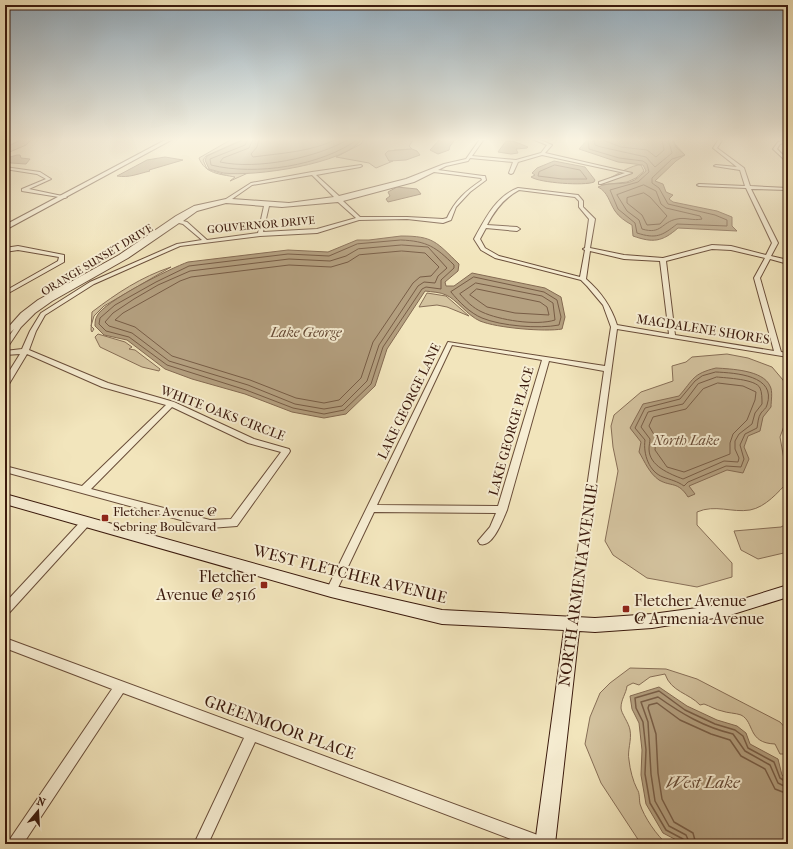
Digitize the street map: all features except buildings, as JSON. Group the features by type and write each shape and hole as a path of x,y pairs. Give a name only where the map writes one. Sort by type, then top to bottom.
{"main road":[{"name":"WEST FLETCHER AVENUE","path":"5,499 331,591 442,617 595,625 652,621 727,610 788,591"},
{"name":"NORTH ARMENIA AVENUE","path":"544,844 572,624"}],"street":[{"path":"48,179 24,190 65,196"},
{"path":"5,228 97,179"},
{"path":"226,201 251,184 281,179"},
{"path":"318,179 359,219"},
{"name":"ORANGE SUNSET DRIVE","path":"5,335 23,314 34,306 80,279 126,256 176,220 200,208 226,201 289,204 339,199 411,179"},
{"name":"GOUVERNOR DRIVE","path":"5,384 26,351 33,331 43,314 92,283 179,245 205,240 260,234 317,232 359,219 406,218 443,221 449,219 454,207 468,191 484,180 484,179"},
{"path":"601,183 610,179"},
{"path":"745,179 748,188 775,243 756,278 778,353"},
{"path":"699,185 748,188 788,188"},
{"path":"583,279 586,250 592,219 581,207 581,201 576,196 518,189 511,192 493,210 477,239 483,249 497,257 583,279 603,297 611,313 614,327"},
{"path":"233,196 280,201 333,193"},
{"path":"260,234 267,204"},
{"path":"176,220 185,223 205,240"},
{"path":"484,226 517,229"},
{"path":"586,250 624,257 663,260 712,247 731,248 769,256 788,262"},
{"path":"5,250 18,248 62,256 61,262 5,293"},
{"path":"663,260 672,335"},
{"path":"80,279 92,283"},
{"name":"ORANGE SUNSET DRIVE","path":"5,347 19,326 33,312 80,279"},
{"name":"MAGDALENE SHORES","path":"614,327 788,354"},
{"name":"NORTH ARMENIA AVENUE","path":"572,624 614,327"},
{"name":"LAKE GEORGE LANE","path":"331,591 450,343 608,369"},
{"path":"5,353 26,351"},
{"name":"WHITE OAKS CIRCLE","path":"5,469 210,524 234,523 286,451 251,440 171,404 105,385 26,351"},
{"name":"LAKE GEORGE PLACE","path":"482,541 494,529 502,510 546,359"},
{"path":"84,490 171,404"},
{"name":"LAKE GEORGE PLACE","path":"370,508 502,510"},
{"path":"5,610 86,522"},
{"name":"GREENMOOR PLACE","path":"5,643 544,844"},
{"path":"15,844 121,686"},
{"path":"201,844 252,734"}],"shaded area":[{"path":"609,179 635,179 627,182 601,185 601,182"},
{"path":"171,267 104,306 94,316 91,325 92,312 101,305 139,281"},
{"path":"427,293 446,296 469,316 447,307 437,305 419,307"},
{"path":"98,334 125,342 132,347 129,349 135,350 160,369 159,371 142,367 100,347 95,337"},
{"path":"727,354 748,358 772,367 783,380 788,389 788,415 780,437 788,482 771,499 761,506 750,510 710,509 697,512 697,525 732,563 732,577 697,587 647,578 613,555 605,541 618,471 613,447 611,426 614,415 641,392 673,381 672,366 686,362 692,357"},
{"path":"788,523 788,552 758,559 741,550 734,531 781,527"},
{"path":"630,668 666,669 697,679 780,722 788,731 788,757 786,754 780,754 775,744 766,743 760,740 753,732 745,718 741,715 704,704 700,705 671,685 665,674 650,677 639,685 633,683 627,686 621,708 630,730 630,768 639,792 640,804 644,815 655,831 667,844 641,844 601,783 585,744 590,717 600,693 610,683"}],"water":[{"path":"536,179 594,179 595,180 594,182 589,183 572,184"},
{"path":"637,179 657,179 655,181 663,184 666,192 673,195 669,199 673,202 717,211 732,217 732,226 737,231 678,228 662,239 657,240 646,240 633,236 632,225 618,215 606,194 598,187 602,185 630,182"},
{"path":"397,187 417,189 421,194 388,202 386,199 390,196 388,192"},
{"name":"Lake George","path":"401,236 421,237 428,239 439,245 459,264 458,271 445,282 446,286 454,286 472,273 545,288 561,297 565,317 562,329 521,329 498,326 476,319 446,295 425,291 387,349 375,386 346,414 324,418 292,412 245,394 192,379 165,369 127,340 104,335 95,326 97,316 111,302 153,278 188,262 288,250 328,252 357,240"},
{"name":"North Lake","path":"716,368 746,371 761,377 771,388 771,407 763,417 760,431 748,436 744,447 749,459 743,473 727,470 689,486 695,494 688,497 678,486 663,482 652,474 639,452 641,442 630,428 643,404 679,396 694,378 708,370"},
{"name":"West Lake","path":"659,687 687,706 717,720 737,726 746,733 750,744 778,759 782,775 788,780 788,844 684,844 663,833 646,804 641,775 642,750 639,723 632,709 630,696"}],"place":[{"name":"Fletcher Avenue @ Sebring Boulevard","path":"105,518"},
{"name":"Fletcher Avenue @ 2516","path":"264,585"},
{"name":"Fletcher Avenue @ Armenia Avenue","path":"626,609"}]}
